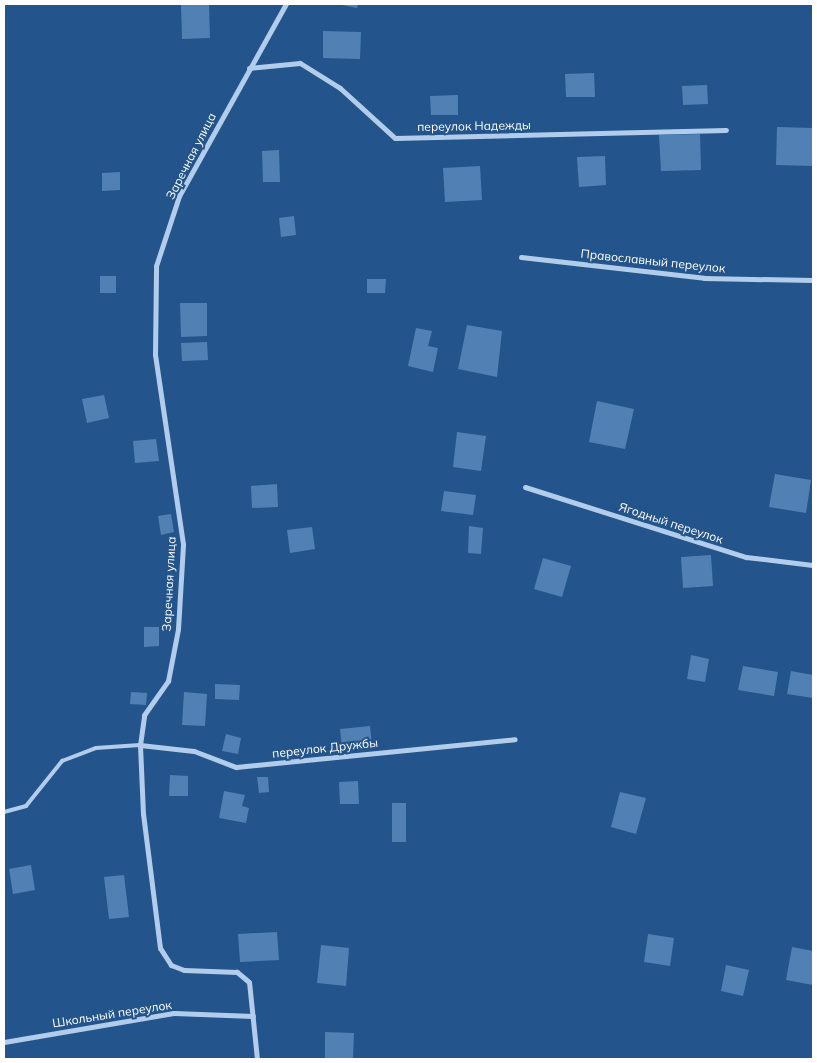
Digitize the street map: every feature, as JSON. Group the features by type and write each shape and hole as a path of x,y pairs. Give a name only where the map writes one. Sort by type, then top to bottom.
{"street":[{"name":"Заречная улица","path":"257,1059 248,982 237,972 184,970 171,965 160,948 142,814 140,745 144,715 168,681 178,628 183,544 154,354 156,266 179,196 286,4"},
{"name":"переулок Надежды","path":"249,68 300,63 340,88 394,138 726,130"},
{"name":"Православный переулок","path":"521,257 704,278 813,280"},
{"name":"Ягодный переулок","path":"525,487 746,557 813,565"},
{"name":"переулок Дружбы","path":"140,745 194,751 236,767 515,739"},
{"name":"Школьный переулок","path":"4,1042 174,1013 253,1016"}],"lane":[{"path":"4,812 26,806 62,761 96,748 140,745"}],"building":[{"path":"181,4 209,4 210,38 182,39"},
{"path":"337,4 358,4 357,8"},
{"path":"323,31 361,32 360,59 323,58"},
{"path":"594,73 595,97 566,97 565,74"},
{"path":"707,85 708,104 683,105 682,86"},
{"path":"458,95 458,115 431,115 430,96"},
{"path":"777,127 813,128 813,166 776,165"},
{"path":"700,134 701,170 661,171 659,135"},
{"path":"279,150 280,182 263,182 262,151"},
{"path":"605,156 606,185 579,187 577,157"},
{"path":"480,166 482,200 445,202 443,168"},
{"path":"120,172 120,190 102,191 102,173"},
{"path":"294,216 296,235 281,237 279,218"},
{"path":"100,276 116,276 116,293 100,293"},
{"path":"367,279 386,279 385,293 367,293"},
{"path":"180,303 207,303 207,336 181,337"},
{"path":"467,325 502,331 497,377 458,369"},
{"path":"416,328 432,331 428,346 438,348 433,372 408,366"},
{"path":"207,342 208,360 182,361 181,343"},
{"path":"104,395 109,418 87,423 82,399"},
{"path":"597,401 634,409 625,449 589,442"},
{"path":"457,432 486,436 481,471 453,467"},
{"path":"156,439 159,461 135,463 133,441"},
{"path":"775,474 811,480 806,513 769,507"},
{"path":"277,484 278,507 252,508 251,486"},
{"path":"444,491 476,495 473,515 441,511"},
{"path":"171,514 174,532 161,535 158,516"},
{"path":"469,526 483,528 481,554 468,553"},
{"path":"312,527 315,549 290,553 287,530"},
{"path":"711,555 713,586 683,588 681,557"},
{"path":"543,558 571,566 562,597 534,589"},
{"path":"144,627 159,627 159,646 144,647"},
{"path":"691,655 709,659 705,682 687,679"},
{"path":"743,666 778,672 774,696 738,690"},
{"path":"791,671 813,675 813,698 787,694"},
{"path":"215,684 240,685 239,700 215,699"},
{"path":"131,692 147,693 146,705 130,704"},
{"path":"184,692 207,694 205,726 182,725"},
{"path":"370,726 372,745 342,748 340,729"},
{"path":"226,734 241,738 238,754 222,751"},
{"path":"170,775 188,776 188,796 169,796"},
{"path":"257,777 268,777 269,792 259,793"},
{"path":"358,781 359,804 340,804 339,782"},
{"path":"224,791 245,795 242,806 249,808 246,823 219,818"},
{"path":"620,792 646,798 636,834 611,827"},
{"path":"392,803 406,803 406,842 392,842"},
{"path":"31,865 35,890 13,894 9,869"},
{"path":"124,875 129,917 109,919 104,877"},
{"path":"277,932 279,960 240,962 238,934"},
{"path":"648,934 674,938 670,966 644,962"},
{"path":"321,945 349,948 346,986 317,983"},
{"path":"792,947 813,951 813,985 786,980"},
{"path":"726,965 749,970 743,996 721,991"},
{"path":"325,1032 354,1033 353,1059 325,1059"}]}
